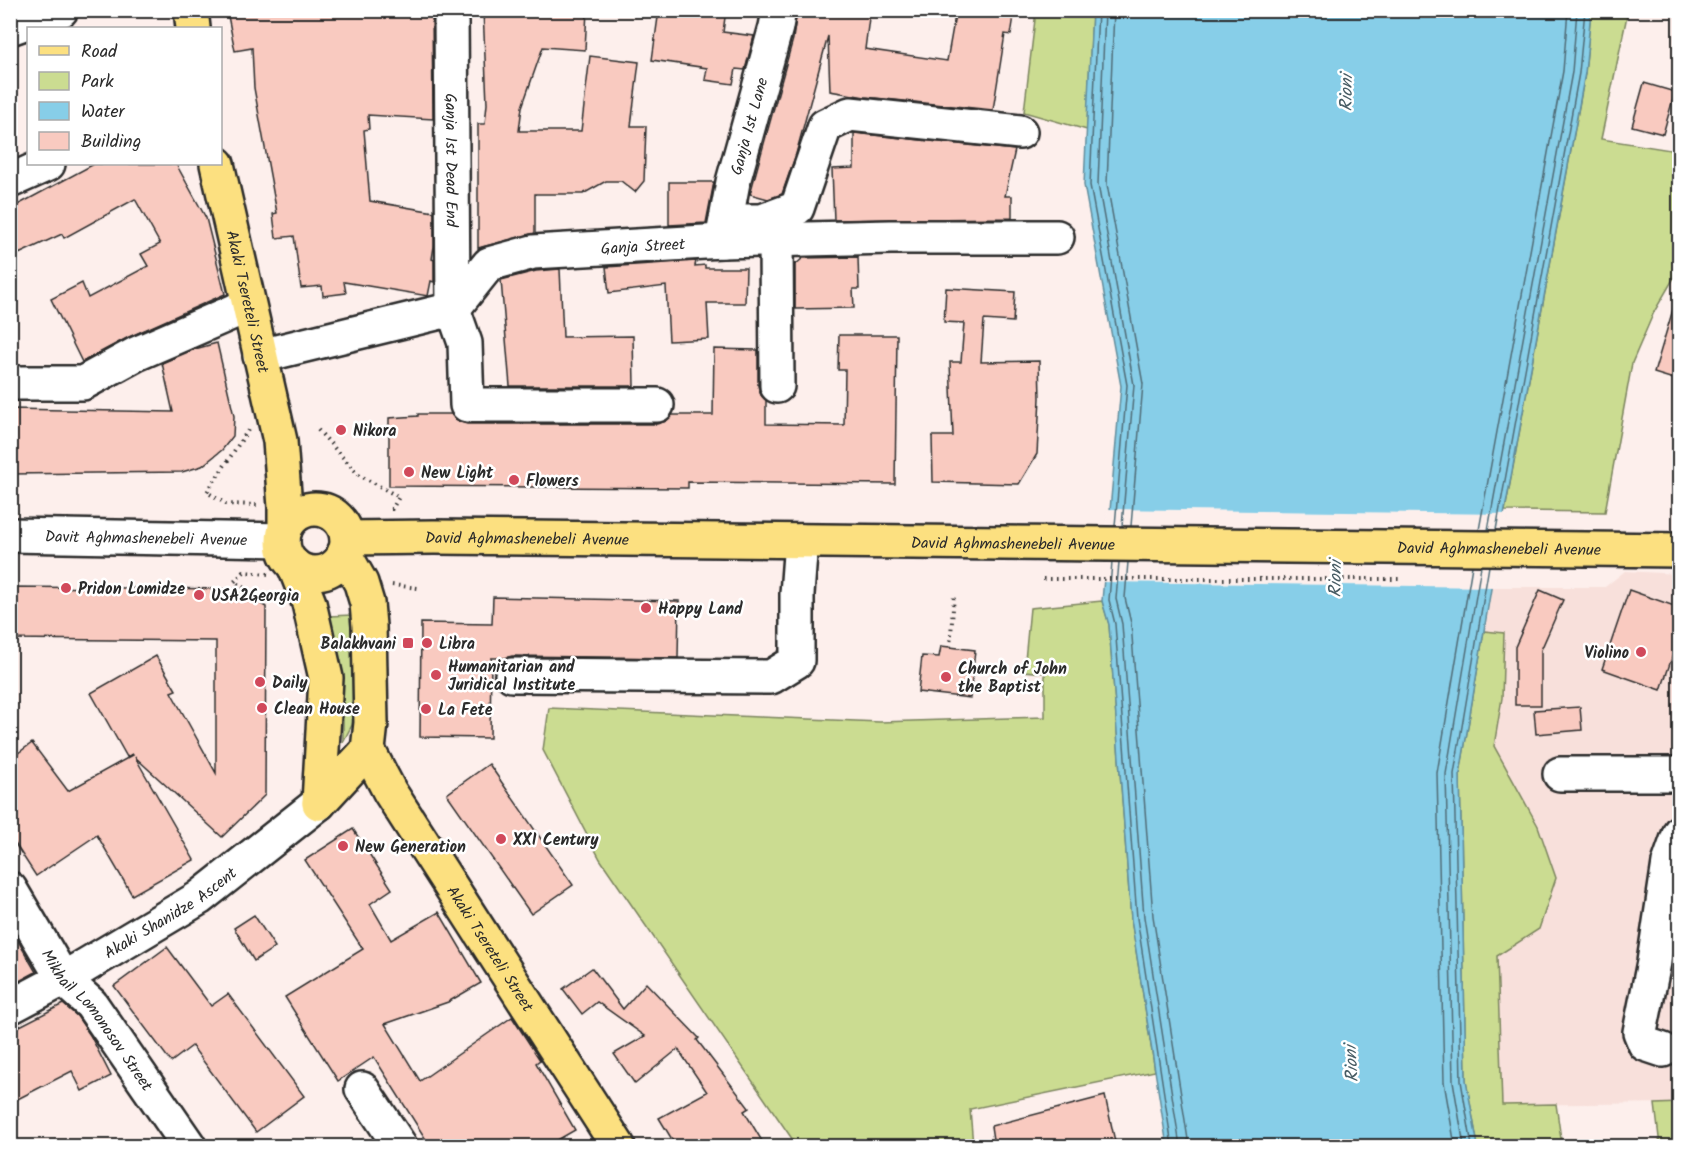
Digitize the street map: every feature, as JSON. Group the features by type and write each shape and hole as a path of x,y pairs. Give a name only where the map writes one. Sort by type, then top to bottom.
{"main road":[{"path":"191,10 193,27"},
{"name":"Akaki Tsereteli Street","path":"217,165 280,441 287,545 309,603 326,678 319,803"},
{"name":"Akaki Tsereteli Street","path":"280,441 340,534 367,603 371,723 368,750 390,792 618,1146"},
{"path":"308,509 319,509 340,534 334,566 318,572 301,569 287,545 290,521 308,509"},
{"name":"David Aghmashenebeli Avenue","path":"340,534 1680,550"},
{"path":"319,803 368,750"}],"street":[{"path":"10,28 61,10"},
{"name":"Ganja 1st Dead End","path":"451,10 453,309 465,343 467,405 657,405"},
{"name":"Ganja 1st Lane","path":"724,231 733,182 779,10"},
{"path":"724,231 762,221 797,208 825,126 850,114 1020,132"},
{"path":"10,182 46,165"},
{"name":"Ganja Street","path":"453,309 489,264 533,252 724,231 776,240 1057,237"},
{"path":"776,240 777,386"},
{"path":"10,383 83,382 136,354 248,304"},
{"path":"260,356 453,309"},
{"name":"Davit Aghmashenebeli Avenue","path":"10,535 287,545"},
{"path":"512,675 771,677 797,661 797,594 801,541"},
{"path":"1560,774 1680,774"},
{"name":"Akaki Shanidze Ascent","path":"10,1007 63,979 199,898 319,803"},
{"path":"1663,1050 1645,1044 1640,1032 1668,953 1669,863 1680,832"},
{"name":"Mikhail Lomonosov Street","path":"10,889 63,979 91,1004 181,1143"},
{"path":"362,1089 400,1146"}],"path":[{"path":"207,492 249,429"},
{"path":"318,430 359,475 399,497"},
{"path":"1043,579 1411,579"},
{"path":"234,582 268,601"},
{"path":"950,647 954,596"}],"shaded area":[{"path":"1625,571 1679,574 1679,1103 1502,1105 1497,956 1539,928 1538,826 1494,746 1502,698 1504,633 1484,631 1491,587 1605,587"}],"green space":[{"path":"1036,11 1092,11 1087,130 1024,112"},
{"path":"1591,11 1628,11 1601,139 1676,151 1679,139 1679,269 1654,312 1632,363 1605,512 1505,511 1585,74"},
{"path":"1102,601 1109,624 1131,919 1155,1071 970,1109 973,1146 797,1146 600,859 543,750 549,708 880,722 1045,717 1045,673 1024,671 1030,608"},
{"path":"352,615 356,682 352,725 343,742 343,689 329,616"},
{"path":"1484,631 1504,633 1502,698 1494,746 1538,826 1556,878 1539,929 1497,956 1502,1105 1556,1104 1562,1146 1478,1146 1466,1081 1460,774"},
{"path":"1679,1103 1679,1146 1660,1146 1655,1104"}],"water":[{"name":"Rioni","path":"1092,11 1591,11 1585,73 1496,559 1460,774 1466,1080 1478,1146 1167,1146 1131,919 1109,625 1102,601 1121,386 1084,185"}],"pier":[{"path":"1107,509 1508,514 1494,587 1101,582"}],"building":[{"path":"257,10 432,10 433,119 368,115 369,129 364,130 370,201 434,212 432,259 434,260 434,282 431,281 428,296 344,282 346,293 323,296 322,286 301,288 294,236 276,238 273,214 277,213 254,88 252,48 235,51 228,16"},
{"path":"483,10 587,10 585,50 543,47 522,107 519,131 581,131 590,56 639,62 631,126 646,126 644,181 635,192 621,181 606,181 583,194 535,194 535,233 478,248 478,124 485,124 487,104"},
{"path":"659,10 726,10 723,32 754,36 745,70 736,69 733,84 705,80 707,68 652,60"},
{"path":"797,10 870,10 865,49 947,61 956,10 1015,10 1011,35 1005,34 993,110 865,97 830,91 828,36 796,154 782,194 768,199 750,194 793,39"},
{"path":"1644,83 1675,92 1663,134 1632,126"},
{"path":"854,133 1015,150 1005,196 1012,196 1012,218 834,220 832,169 854,168"},
{"path":"92,165 177,165 206,218 225,294 129,337 82,362 51,299 82,283 88,298 148,266 141,254 160,244 135,199 64,238 62,234 10,258 10,209"},
{"path":"669,182 714,182 706,223 669,225"},
{"path":"858,257 859,289 853,289 854,308 795,309 795,265 803,258"},
{"path":"696,261 695,266 705,265 705,268 746,268 745,303 707,303 709,339 669,341 666,286 609,293 606,267"},
{"path":"560,269 563,337 633,336 634,386 510,386 501,280 536,271"},
{"path":"946,288 1015,292 1013,322 984,320 981,362 1039,361 1037,454 1019,484 933,482 932,436 953,436 950,362 961,362 964,323 944,322"},
{"path":"1674,306 1680,307 1680,381 1654,373"},
{"path":"839,335 897,335 895,484 688,482 688,488 389,486 389,418 418,416 418,414 451,414 457,421 467,424 657,424 666,421 672,415 713,415 714,349 758,350 758,386 761,395 766,400 766,424 844,425 845,370 838,370"},
{"path":"217,343 234,416 233,436 222,450 202,466 182,472 10,474 10,409 173,412 162,363 195,349"},
{"path":"10,587 237,589 266,607 265,795 222,837 135,757 194,860 132,895 97,835 36,876 10,836 10,759 32,743 68,791 133,755 127,757 91,693 156,656 176,690 171,692 216,773 216,641 10,639"},
{"path":"1540,590 1563,600 1541,650 1541,705 1515,705 1515,647"},
{"name":"Violino","path":"1629,590 1680,608 1680,634 1661,690 1602,669"},
{"path":"493,597 679,601 678,658 512,656 491,658 490,738 420,737 421,623 492,624"},
{"name":"Church of John the Baptist","path":"941,646 975,650 970,698 918,692 922,656 939,657"},
{"path":"1580,707 1582,730 1536,734 1534,710"},
{"path":"489,764 573,885 531,914 447,794"},
{"path":"353,829 392,889 370,904 391,940 439,912 481,983 448,1002 385,1024 420,1081 512,1017 540,1060 536,1063 575,1130 547,1146 430,1146 374,1057 338,1081 285,997 363,949 305,860"},
{"path":"254,915 275,947 254,961 234,928"},
{"path":"10,927 36,972 10,986"},
{"path":"167,947 211,1006 228,994 304,1096 256,1132 192,1046 171,1062 114,986"},
{"path":"592,968 623,1009 646,983 699,1038 697,1040 749,1108 744,1111 765,1146 676,1146 659,1118 707,1092 678,1049 635,1084 614,1054 645,1036 597,1002 582,1014 563,989"},
{"path":"63,1004 77,1016 90,1035 111,1076 82,1091 72,1071 10,1103 10,1031"},
{"path":"1105,1096 1116,1146 994,1146 991,1126"}],"place":[{"name":"Nikora","path":"341,430"},
{"name":"New Light","path":"409,472"},
{"name":"Flowers","path":"514,480"},
{"name":"Pridon Lomidze","path":"66,588"},
{"name":"USA2Georgia","path":"199,595"},
{"name":"Happy Land","path":"646,608"},
{"name":"Balakhvani","path":"408,643"},
{"name":"Libra","path":"427,643"},
{"name":"Violino","path":"1641,652"},
{"name":"Humanitarian and Juridical Institute","path":"436,675"},
{"name":"Church of John the Baptist","path":"946,677"},
{"name":"Daily","path":"260,682"},
{"name":"Clean House","path":"262,708"},
{"name":"La Fete","path":"426,709"},
{"name":"XXI Century","path":"501,839"},
{"name":"New Generation","path":"343,846"}]}
